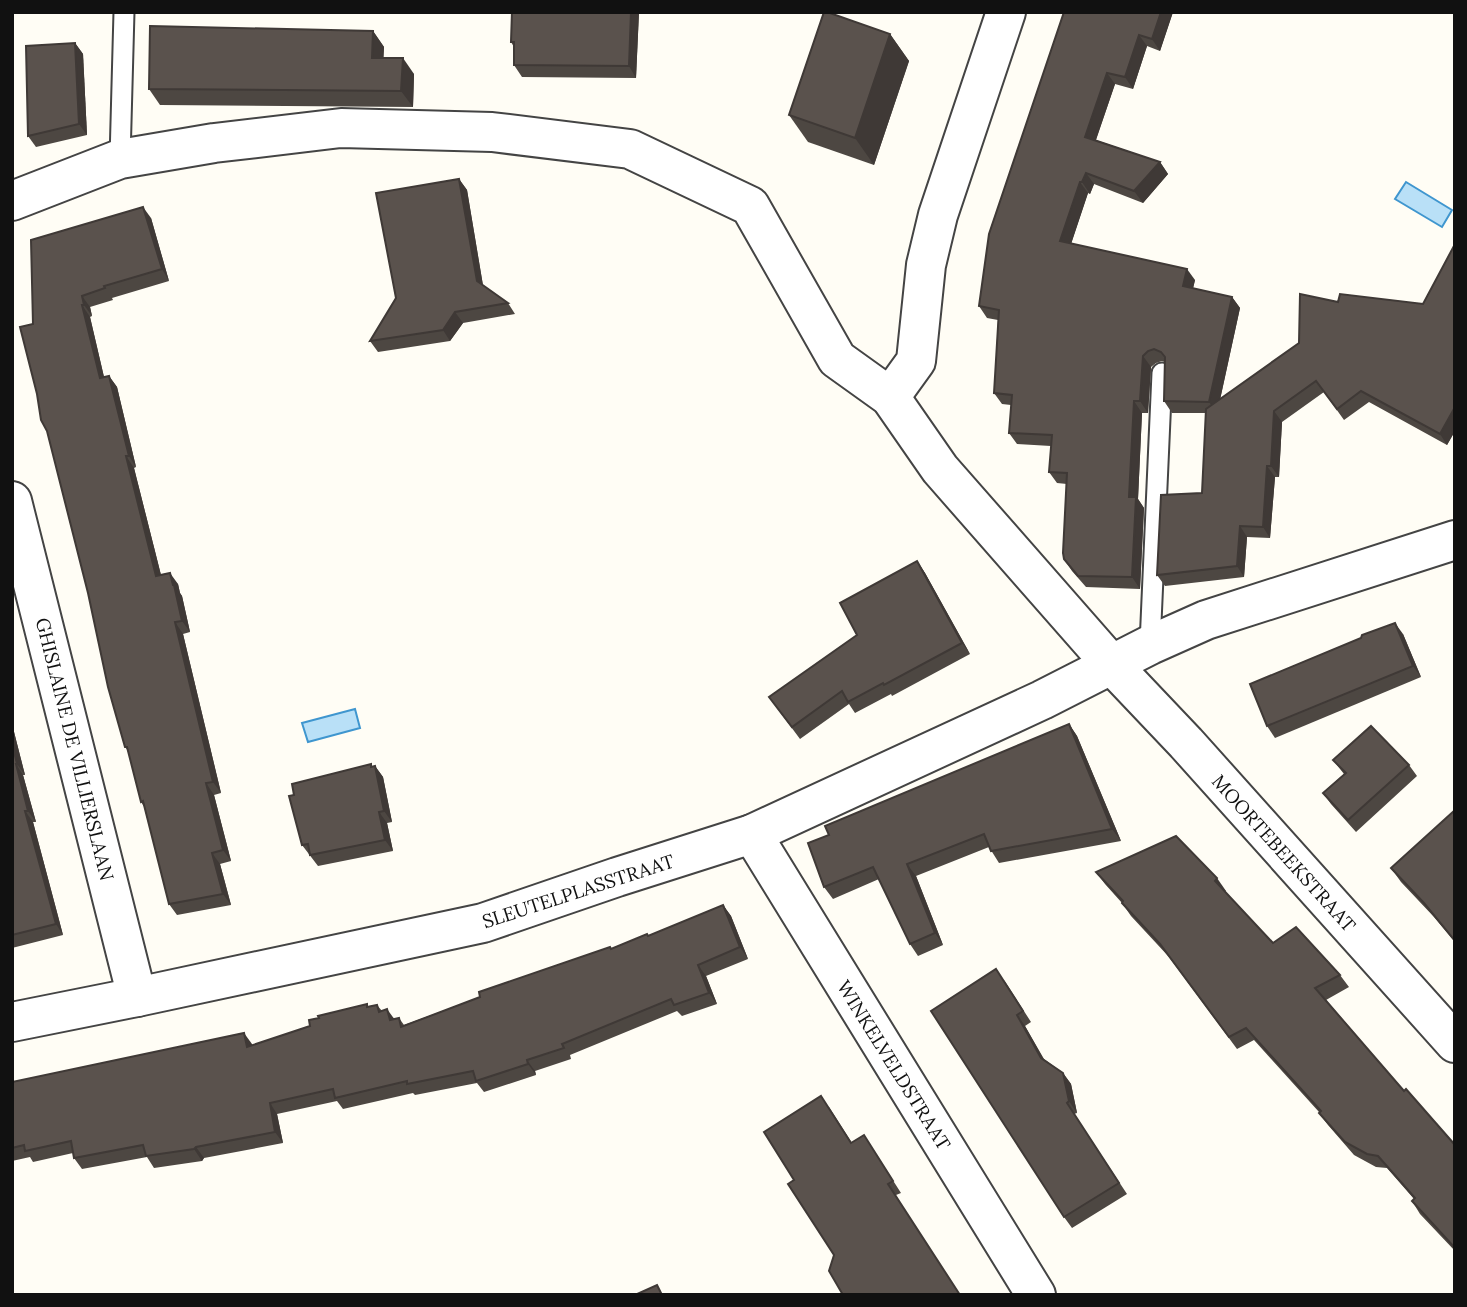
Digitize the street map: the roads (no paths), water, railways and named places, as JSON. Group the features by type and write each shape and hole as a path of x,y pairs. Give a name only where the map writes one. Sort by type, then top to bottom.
{"street":[{"path":"890,397 916,361 926,265 938,215 1006,12"},
{"name":"MOORTEBEEKSTRAAT","path":"12,201 120,159 214,143 341,128 492,132 629,149 750,206 837,359 890,397 940,469 1112,665 1186,743 1455,1043"},
{"name":"GHISLAINE DE VILLIERSLAAN","path":"12,501 136,997"},
{"name":"SLEUTELPLASSTRAAT","path":"12,1021 483,923 752,834 1206,620 1455,540"},
{"name":"WINKELVELDSTRAAT","path":"752,834 1036,1295"}],"lane":[{"path":"120,159 124,12"},
{"path":"1150,645 1162,373"}],"water":[{"path":"1406,182 1452,210 1442,227 1395,199"},
{"path":"355,709 360,728 308,742 302,723"}]}
